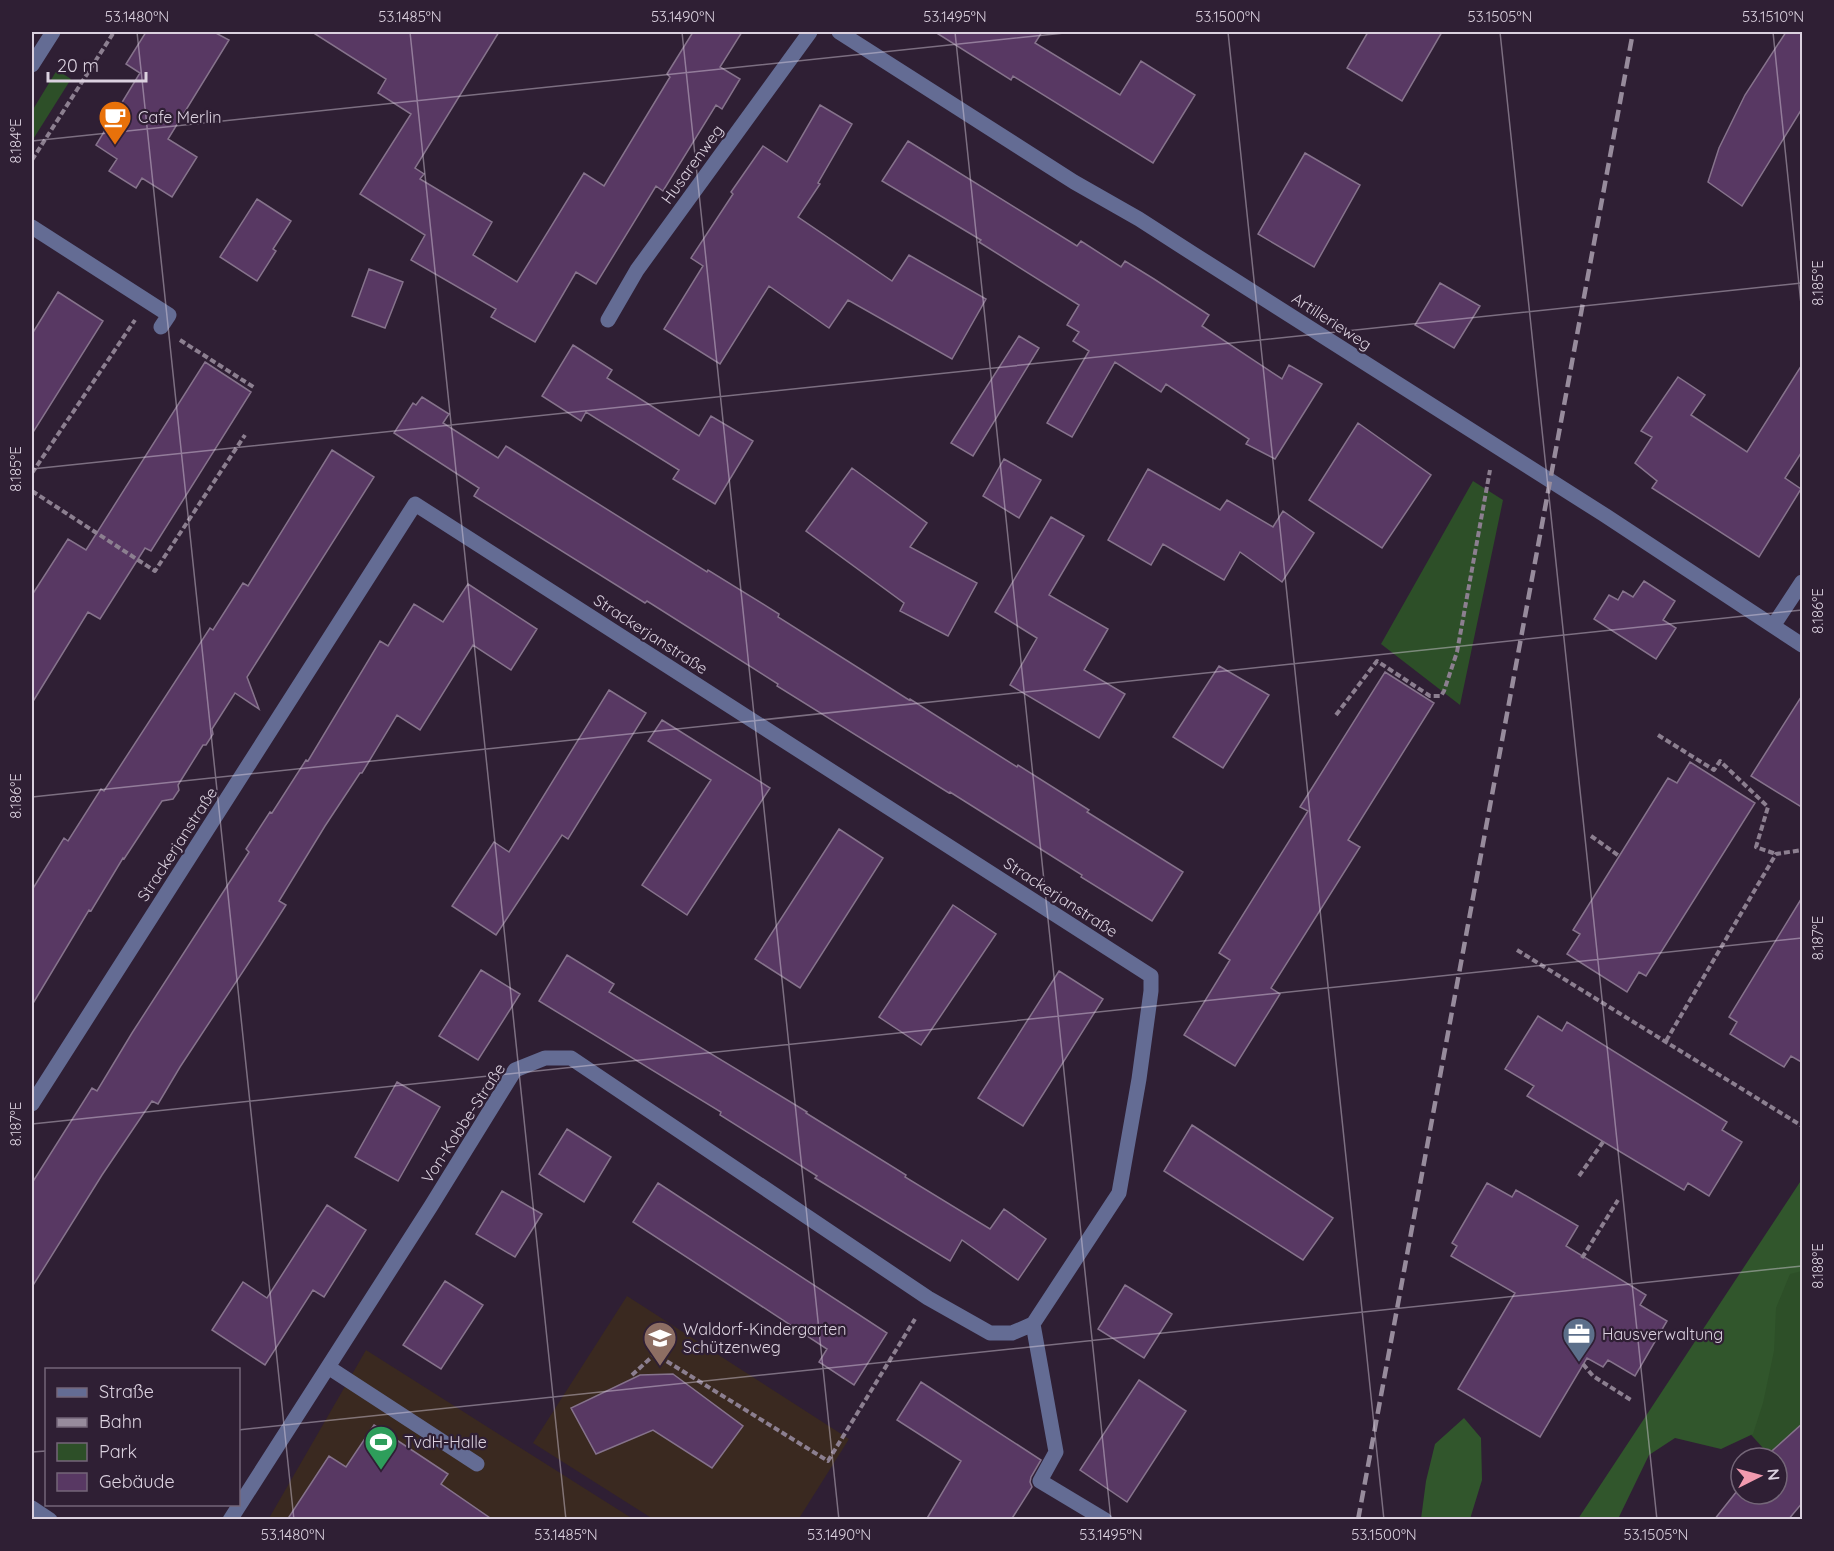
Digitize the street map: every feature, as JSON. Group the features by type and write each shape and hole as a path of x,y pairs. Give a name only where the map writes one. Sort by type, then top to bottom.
{"street":[{"path":"32,65 53,32"},
{"name":"Husarenweg","path":"608,320 637,270 810,32"},
{"name":"Artillerieweg","path":"839,32 1074,182 1139,219 1603,514 1803,645"},
{"path":"32,227 169,315 161,327"},
{"name":"Strackerjanstraße","path":"32,1104 415,504 1151,976 1139,1079 1119,1193 1033,1324"},
{"path":"1773,626 1803,582"},
{"name":"Von-Kobbe-Straße","path":"240,1504 515,1070 545,1058 571,1058 928,1298 990,1333 1012,1333 1033,1324"},
{"path":"1033,1324 1056,1452 1040,1482 1105,1520"},
{"path":"328,1367 477,1464"},
{"name":"Von-Kobbe-Straße","path":"230,1520 239,1506"},
{"path":"32,1508 50,1520"}],"path":[{"path":"32,160 114,32"},
{"path":"32,473 147,302"},
{"path":"161,327 255,388"},
{"path":"32,491 155,571 245,435"},
{"path":"1336,715 1377,661 1431,696 1441,696 1444,691 1458,652 1496,447"},
{"path":"1658,735 1714,770 1720,761 1768,807 1756,847 1776,854 1803,849"},
{"path":"1591,836 1619,856"},
{"path":"1666,1041 1776,854"},
{"path":"1516,950 1803,1126"},
{"path":"1579,1176 1603,1142"},
{"path":"1582,1258 1617,1200"},
{"path":"632,1375 655,1354 828,1461 928,1298"},
{"path":"1583,1364 1593,1376 1631,1400"}],"shaded area":[{"name":"Waldorf-Kindergarten Schützenweg","path":"627,1296 849,1439 798,1520 653,1519 533,1443"},
{"path":"366,1350 633,1519 268,1520"}],"green space":[{"path":"57,70 71,79 32,141 32,111"},
{"path":"1473,481 1503,500 1460,705 1381,644"},
{"path":"1802,1179 1802,1271 1790,1274 1776,1308 1774,1351 1763,1403 1753,1434 1721,1449 1675,1438 1649,1455 1618,1519 1578,1519"},
{"path":"1802,1220 1802,1423 1786,1446 1761,1446 1699,1377"},
{"path":"1464,1418 1481,1438 1482,1480 1470,1519 1421,1519 1426,1481 1435,1444"}],"building":[{"path":"146,32 214,32 229,40 168,139 197,157 172,197 142,178 136,188 109,171 117,159 96,145 140,73 126,64"},
{"path":"312,32 499,32 415,168 424,174 420,179 492,222 473,255 517,282 584,173 604,186 670,77 667,74 693,32 742,32 720,67 740,79 722,109 716,105 663,191 656,186 596,284 576,272 535,342 491,317 496,309 411,260 425,235 360,194 411,114 378,93 386,79"},
{"path":"935,32 1042,32 1035,43 1120,95 1141,61 1195,95 1153,163 1013,76 1011,80"},
{"path":"1368,32 1442,32 1402,101 1347,68"},
{"path":"1786,32 1803,32 1803,107 1742,206 1708,182 1719,148 1745,95"},
{"path":"820,105 852,124 818,183 820,184 798,217 892,281 909,255 986,299 952,359 848,300 829,328 769,286 720,364 664,329 703,266 691,258 733,194 731,192 763,146 787,162"},
{"path":"908,141 1077,246 1081,241 1121,267 1125,261 1154,279 1209,315 1202,326 1282,379 1289,365 1322,384 1275,459 1246,444 1249,439 1166,384 1161,392 1115,362 1072,437 1047,423 1089,351 1073,341 1079,332 1067,325 1079,305 979,242 981,240 882,181"},
{"path":"1305,153 1360,185 1314,267 1258,234"},
{"path":"257,199 291,221 273,249 276,251 257,281 220,257"},
{"path":"369,269 403,282 385,328 352,316"},
{"path":"1440,283 1480,306 1454,348 1415,325"},
{"path":"58,292 103,321 32,434 32,334"},
{"path":"1019,336 1039,348 973,456 951,443"},
{"path":"573,345 612,370 607,378 699,436 711,416 753,441 715,504 673,479 679,470 586,412 581,421 542,396"},
{"path":"205,362 251,392 151,551 145,548 100,619 88,612 32,703 32,595 68,539 86,550"},
{"path":"1803,363 1803,450 1785,478 1801,489 1759,557 1652,488 1657,481 1635,463 1652,437 1641,431 1678,377 1705,395 1691,415 1747,452"},
{"path":"422,397 449,414 443,423 498,458 506,446 707,572 708,570 779,614 778,617 1017,767 1018,765 1089,810 1087,812 1183,872 1152,921 950,792 777,686 778,684 647,601 645,603 474,496 479,488 394,433 413,403 416,405"},
{"path":"1358,423 1431,475 1382,548 1309,500"},
{"path":"332,450 374,477 247,677 259,709 235,693 212,729 213,734 206,745 203,745 178,785 179,790 173,799 162,801 123,858 32,1005 32,890 64,838 68,841 101,789 104,791 210,628 213,630 243,583 248,586"},
{"path":"1004,459 1041,480 1019,518 983,496"},
{"path":"852,468 927,523 910,547 977,583 948,636 900,611 904,603 806,531"},
{"path":"1148,469 1220,510 1227,500 1273,527 1283,511 1314,533 1282,582 1240,552 1224,580 1163,544 1151,565 1108,540"},
{"path":"1051,517 1084,536 1049,595 1108,629 1084,670 1125,694 1099,738 1010,685 1037,638 995,612"},
{"path":"1644,581 1675,601 1663,620 1676,628 1656,659 1594,619 1609,595 1618,600 1623,591 1633,597"},
{"path":"468,584 537,629 511,670 473,645 420,730 397,715 279,901 286,905 158,1104 152,1101 102,1175 32,1287 32,1183 92,1088 97,1091 249,852 246,849 306,760 308,761 380,641 388,646 414,604 443,622"},
{"path":"1219,666 1269,695 1223,768 1173,737"},
{"path":"1385,672 1434,703 1348,840 1360,847 1271,988 1280,994 1235,1066 1184,1035 1230,960 1219,953 1308,811 1300,807"},
{"path":"609,690 646,713 568,839 562,835 496,935 452,906 494,842 509,852"},
{"path":"1803,694 1803,808 1751,776"},
{"path":"662,720 770,788 687,915 642,885 711,780 648,741"},
{"path":"1690,762 1755,803 1646,976 1639,972 1627,992 1567,954 1580,934 1573,930 1668,778 1677,783"},
{"path":"839,829 883,858 800,988 755,959"},
{"path":"1803,896 1803,1063 1791,1056 1784,1067 1730,1034 1737,1022 1729,1017"},
{"path":"953,905 996,934 921,1045 879,1017"},
{"path":"567,955 614,984 609,992 807,1112 906,1175 905,1177 990,1229 1004,1209 1046,1239 1018,1280 962,1240 950,1261 815,1178 817,1176 720,1115 721,1112 539,1001"},
{"path":"481,970 520,994 478,1060 439,1036"},
{"path":"1059,971 1103,999 1023,1126 978,1098"},
{"path":"1538,1016 1562,1031 1567,1022 1727,1122 1722,1130 1742,1142 1709,1196 1688,1183 1684,1190 1527,1096 1534,1086 1505,1069"},
{"path":"397,1082 440,1107 398,1181 355,1157"},
{"path":"1192,1125 1333,1218 1303,1260 1164,1171"},
{"path":"567,1129 611,1157 584,1202 539,1174"},
{"path":"658,1183 887,1333 854,1385 819,1362 827,1349 633,1222"},
{"path":"1487,1183 1512,1197 1516,1190 1578,1226 1566,1246 1646,1295 1640,1305 1667,1321 1635,1376 1608,1360 1603,1367 1587,1358 1540,1437 1458,1389 1515,1293 1451,1256 1457,1246 1452,1243"},
{"path":"502,1191 542,1214 515,1257 476,1234"},
{"path":"327,1205 366,1230 324,1297 313,1290 265,1365 212,1330 243,1282 267,1298"},
{"path":"445,1281 483,1305 441,1369 403,1345"},
{"path":"1125,1285 1172,1314 1144,1358 1098,1329"},
{"name":"Waldorf-Kindergarten Schützenweg","path":"673,1374 743,1426 712,1468 653,1430 596,1454 571,1408 640,1375"},
{"path":"1139,1380 1186,1411 1127,1502 1080,1470"},
{"path":"921,1382 1041,1460 1031,1477 1032,1487 1011,1520 926,1520 961,1461 897,1420"},
{"path":"1803,1423 1803,1502 1788,1520 1714,1520 1729,1501 1729,1506 1789,1506 1789,1446 1777,1446"},
{"name":"TvdH-Halle","path":"374,1425 448,1474 441,1484 493,1520 287,1520 329,1456 346,1467"}],"railway":[{"path":"1358,1520 1633,32"}],"place":[{"name":"Cafe Merlin","path":"115,146"},
{"name":"Hausverwaltung","path":"1579,1363"},
{"name":"Waldorf-Kindergarten Schützenweg","path":"660,1367"},
{"name":"TvdH-Halle","path":"381,1471"}]}
